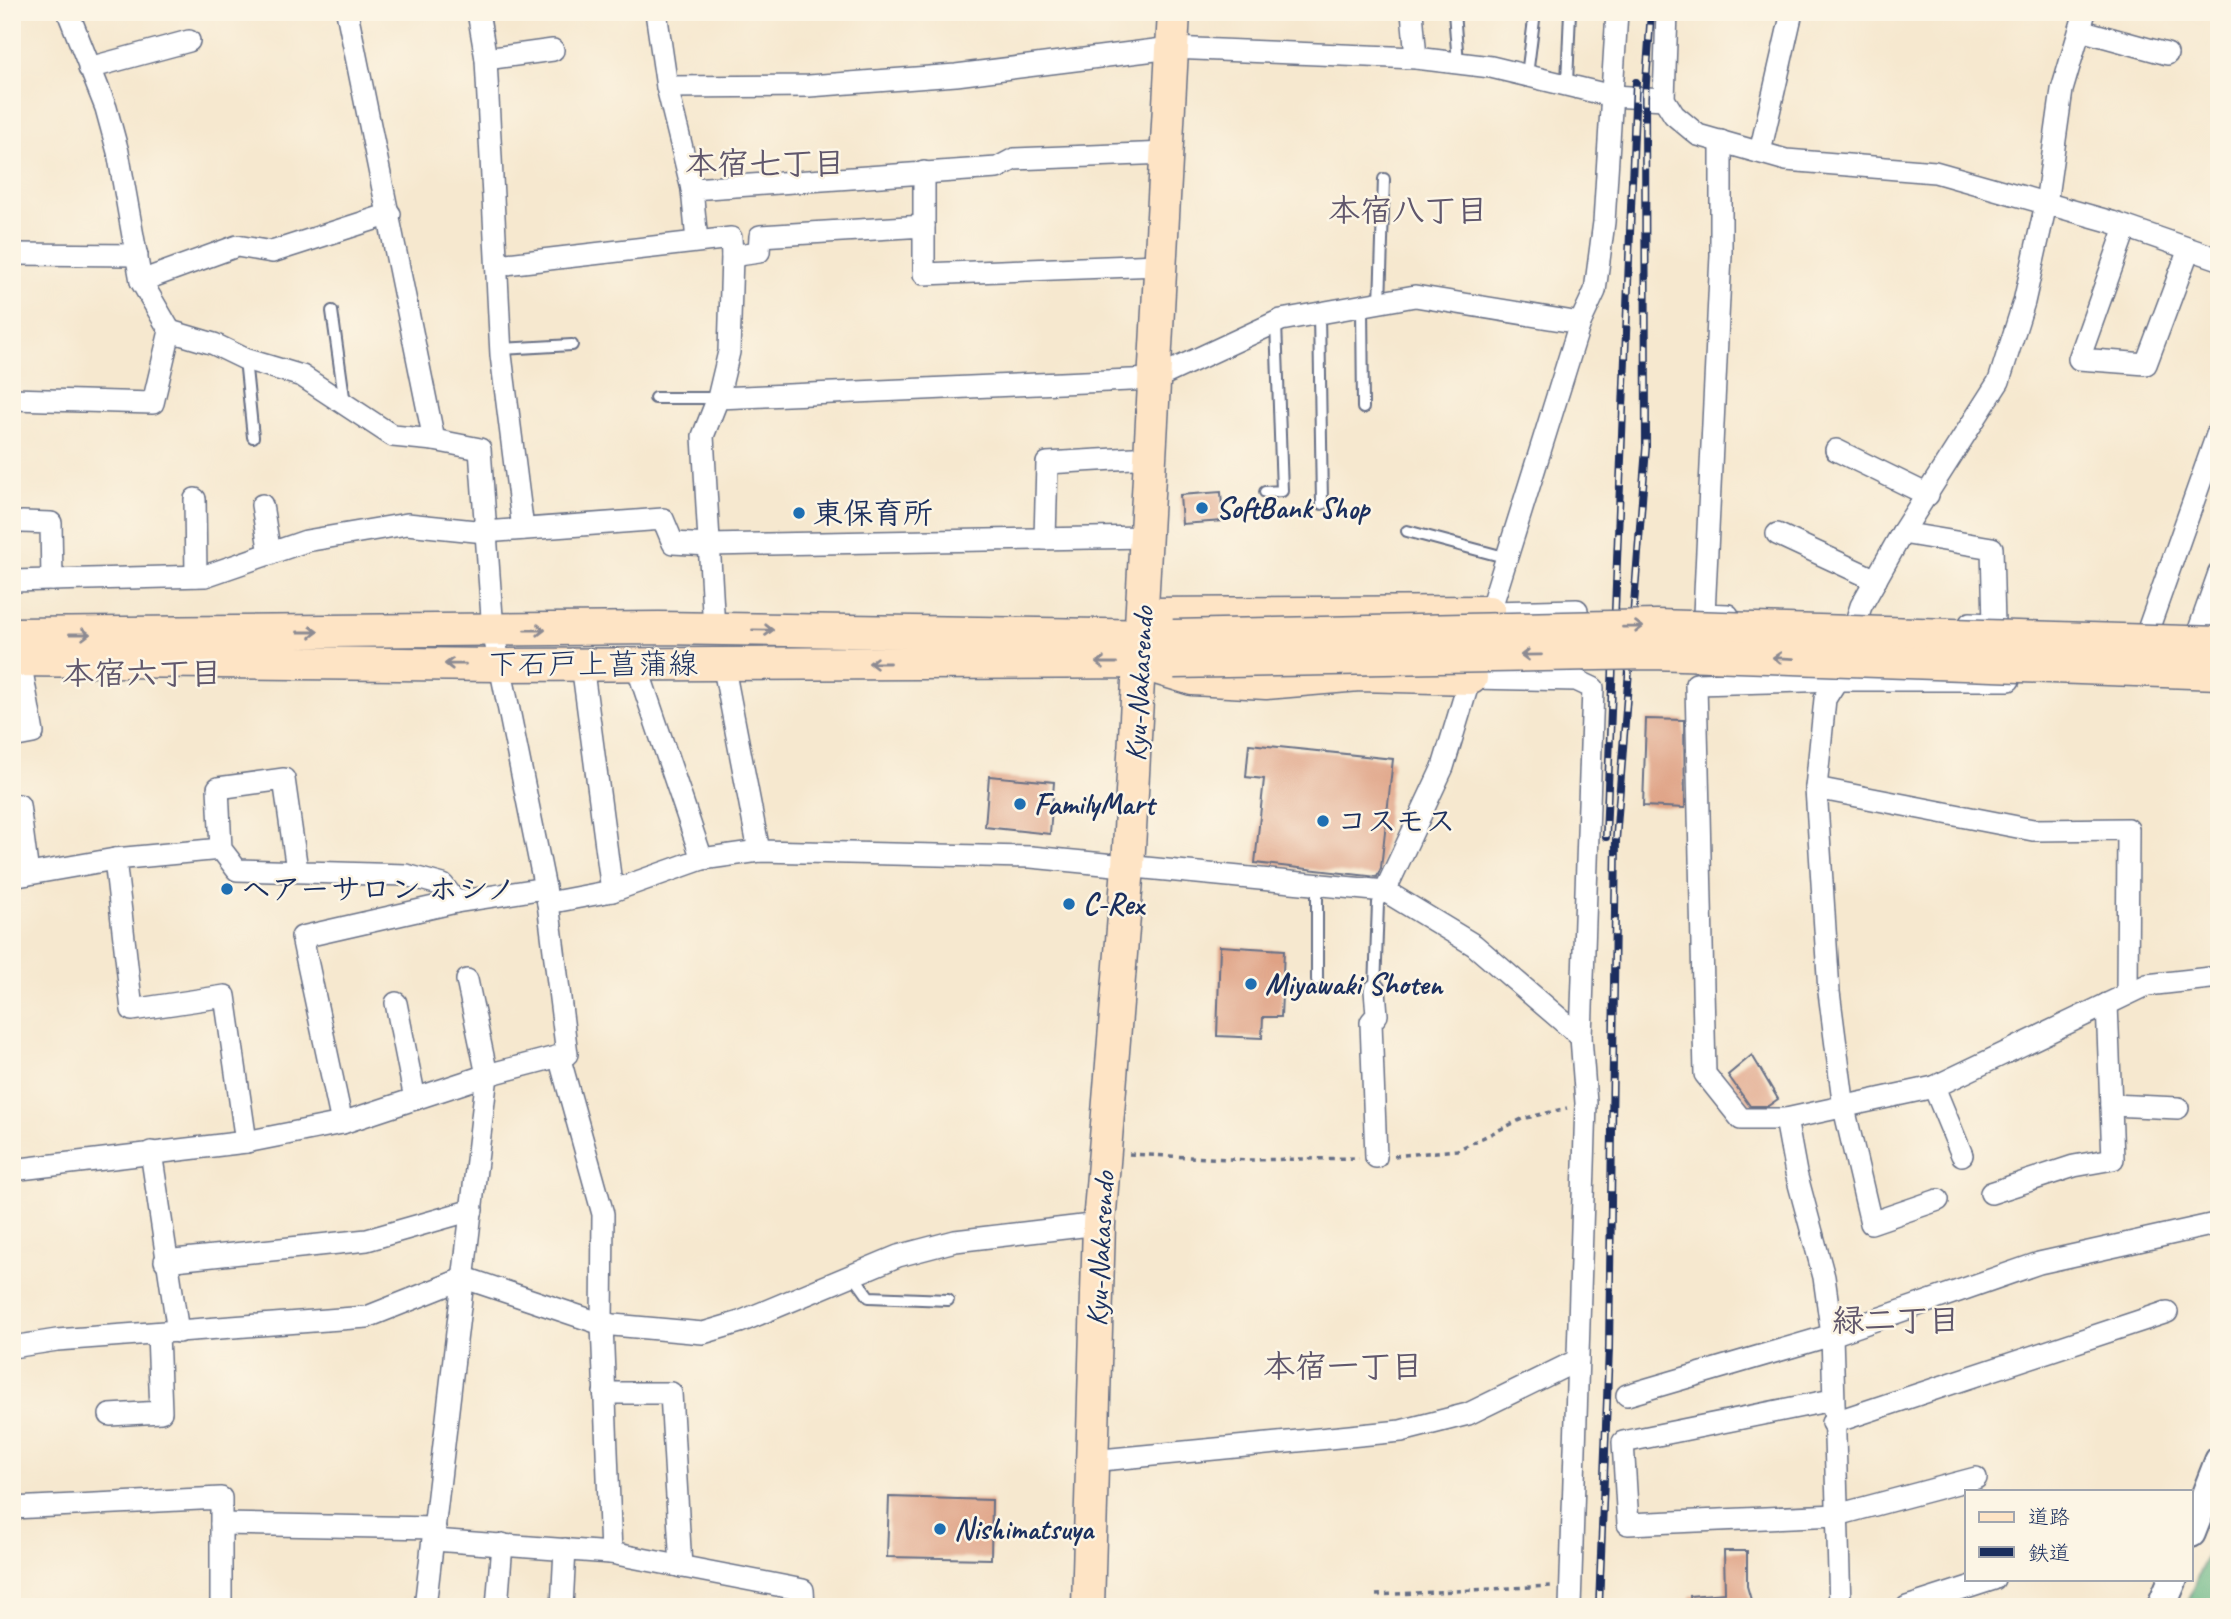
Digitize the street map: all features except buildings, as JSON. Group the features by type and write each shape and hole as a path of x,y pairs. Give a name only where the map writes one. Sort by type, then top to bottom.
{"main road":[{"name":"Kyu-Nakasendo","path":"1088,1607 1099,1224 1128,867 1174,12"},
{"path":"1142,638 1489,612"},
{"path":"1174,649 1657,626 2212,633"},
{"name":"下石戸上菖蒲線","path":"15,651 493,631 714,629 1142,638 1174,649"},
{"name":"下石戸上菖蒲線","path":"15,651 500,665 723,663 1142,638"},
{"path":"1142,638 1192,679 1254,682 1359,675 1471,678"},
{"path":"1174,649 1653,653 2219,673"}],"street":[{"path":"12,399 153,403 170,331 141,281 118,152 68,12"},
{"path":"347,12 434,440"},
{"path":"478,12 485,59 501,349 523,529"},
{"path":"656,12 667,87 692,189 697,242"},
{"path":"1412,12 1416,58"},
{"path":"1385,891 1443,767 1580,323 1595,291 1604,222 1617,12"},
{"path":"1667,12 1664,99 1674,115 1698,135 1786,160 1935,172 2126,227 2219,259"},
{"path":"1760,152 1791,12"},
{"path":"1938,1200 1871,1223 1844,1108 1829,992 1815,788 1825,699 1836,680 1855,621 1876,580 1902,533 1999,381 2024,302 2046,204 2062,90 2083,21 2167,54"},
{"path":"89,68 189,41"},
{"path":"667,87 808,86 956,75 1171,48 1416,58 1527,75 1612,96 1664,99"},
{"path":"485,59 553,50"},
{"path":"1721,141 1721,255 1704,614 1855,621 2149,626 2212,633 2219,573"},
{"path":"692,189 997,168 1014,159 1167,153"},
{"path":"925,172 924,274 1159,265"},
{"path":"141,281 237,246 272,252 390,214"},
{"path":"732,257 759,252 760,236 924,226"},
{"path":"2126,227 2079,359 2146,364 2189,249"},
{"path":"498,265 731,238 729,352 718,398 703,436 714,629"},
{"path":"12,254 137,255"},
{"path":"718,398 1154,379 1276,323 1415,296 1580,323"},
{"path":"12,1170 246,1142 342,1123 486,1075 567,1054 546,895 493,631 480,449 434,440 393,436 302,376 245,359 214,344 170,331"},
{"path":"2149,626 2214,458 2219,429"},
{"path":"1836,450 1928,495"},
{"path":"1045,539 1047,463 1150,457"},
{"path":"195,499 197,576"},
{"path":"262,505 270,554"},
{"path":"12,581 197,576 306,541 407,524 485,532 663,519 673,543 709,545 1146,537"},
{"path":"22,522 51,523 51,580"},
{"path":"1902,533 1992,548 1994,624"},
{"path":"1777,534 1876,580"},
{"path":"1489,612 1577,610 1576,680"},
{"path":"12,737 33,733 15,651"},
{"path":"723,663 760,851"},
{"path":"582,664 612,891"},
{"path":"636,664 702,859"},
{"path":"1471,678 1576,680 1593,688 1581,1037 1586,1103 1570,1607"},
{"path":"2219,682 1836,680 1696,684 1705,1074 1741,1119 1786,1119 1844,1108 1934,1087 2147,985 2219,976"},
{"path":"297,870 284,779 218,788 221,849 237,870 370,872 428,880 443,885 456,902"},
{"path":"1815,788 2033,830 2128,829 2127,994"},
{"path":"19,805 20,875 115,859 221,849"},
{"path":"342,1123 302,937 456,902 612,891 702,859 760,851 1031,857 1385,891 1474,946 1581,1037"},
{"path":"115,859 132,1010 225,996 246,1142"},
{"path":"425,1607 465,1278 486,1075 467,981"},
{"path":"1375,990 1377,1015 1371,1022 1376,1157"},
{"path":"396,1003 415,1099"},
{"path":"1991,1193 2074,1166 2113,1159 2107,1004"},
{"path":"559,1056 603,1214 602,1324 611,1553"},
{"path":"1934,1087 1962,1155"},
{"path":"2111,1105 2178,1108"},
{"path":"1786,1119 1796,1173 1824,1278 1832,1335 1832,1423 1840,1607"},
{"path":"110,1415 161,1412 168,1333 165,1261 150,1152"},
{"path":"165,1261 366,1240 472,1210"},
{"path":"12,1347 57,1340 367,1317 465,1278 602,1324 703,1333 740,1322 898,1256 955,1241 1099,1224"},
{"path":"1627,1395 1832,1335 2039,1263 2215,1224"},
{"path":"1832,1423 2166,1312"},
{"path":"1091,1461 1401,1430 1468,1414 1578,1360"},
{"path":"604,1393 671,1393 681,1567"},
{"path":"1832,1400 1623,1443 1628,1524 1837,1515 1976,1478"},
{"path":"2200,1517 2219,1461"},
{"path":"12,1508 221,1498 221,1607"},
{"path":"221,1524 434,1534 502,1544 611,1553 803,1590 804,1607"},
{"path":"497,1607 502,1544"},
{"path":"562,1607 565,1549"},
{"path":"1908,1607 1991,1580"},
{"path":"2161,1607 2173,1580"}],"lane":[{"path":"1454,12 1458,63"},
{"path":"1527,75 1535,12"},
{"path":"1567,83 1570,12"},
{"path":"1363,408 1384,179"},
{"path":"332,311 345,404"},
{"path":"1320,313 1322,504"},
{"path":"1265,492 1282,491 1276,323"},
{"path":"501,349 572,345"},
{"path":"245,359 253,437"},
{"path":"655,398 718,398"},
{"path":"1407,531 1508,558"},
{"path":"1317,886 1317,980"},
{"path":"1375,990 1378,903 1385,891"},
{"path":"854,1276 869,1297 948,1300"}],"path":[{"path":"1105,1153 1247,1160 1376,1157 1457,1150 1522,1119 1586,1103"},
{"path":"1376,1595 1570,1585"}],"green space":[{"path":"2219,1526 2219,1607 2185,1607"}],"railway":[{"path":"1599,1607 1609,1348 1616,840 1646,448 1645,97 1651,12"},
{"path":"1606,837 1636,82"}],"place":[{"name":"SoftBank Shop","path":"1202,508"},
{"name":"東保育所","path":"799,513"},
{"name":"FamilyMart","path":"1020,804"},
{"name":"コスモス","path":"1323,821"},
{"name":"ヘアーサロン ホシノ","path":"227,889"},
{"name":"C-Rex","path":"1069,904"},
{"name":"Miyawaki Shoten","path":"1251,984"},
{"name":"Nishimatsuya","path":"940,1529"}],"district":[{"name":"本宿七丁目","path":"765,163"},
{"name":"本宿八丁目","path":"1408,210"},
{"name":"本宿六丁目","path":"142,673"},
{"name":"緑二丁目","path":"1896,1320"},
{"name":"本宿一丁目","path":"1343,1366"}]}
